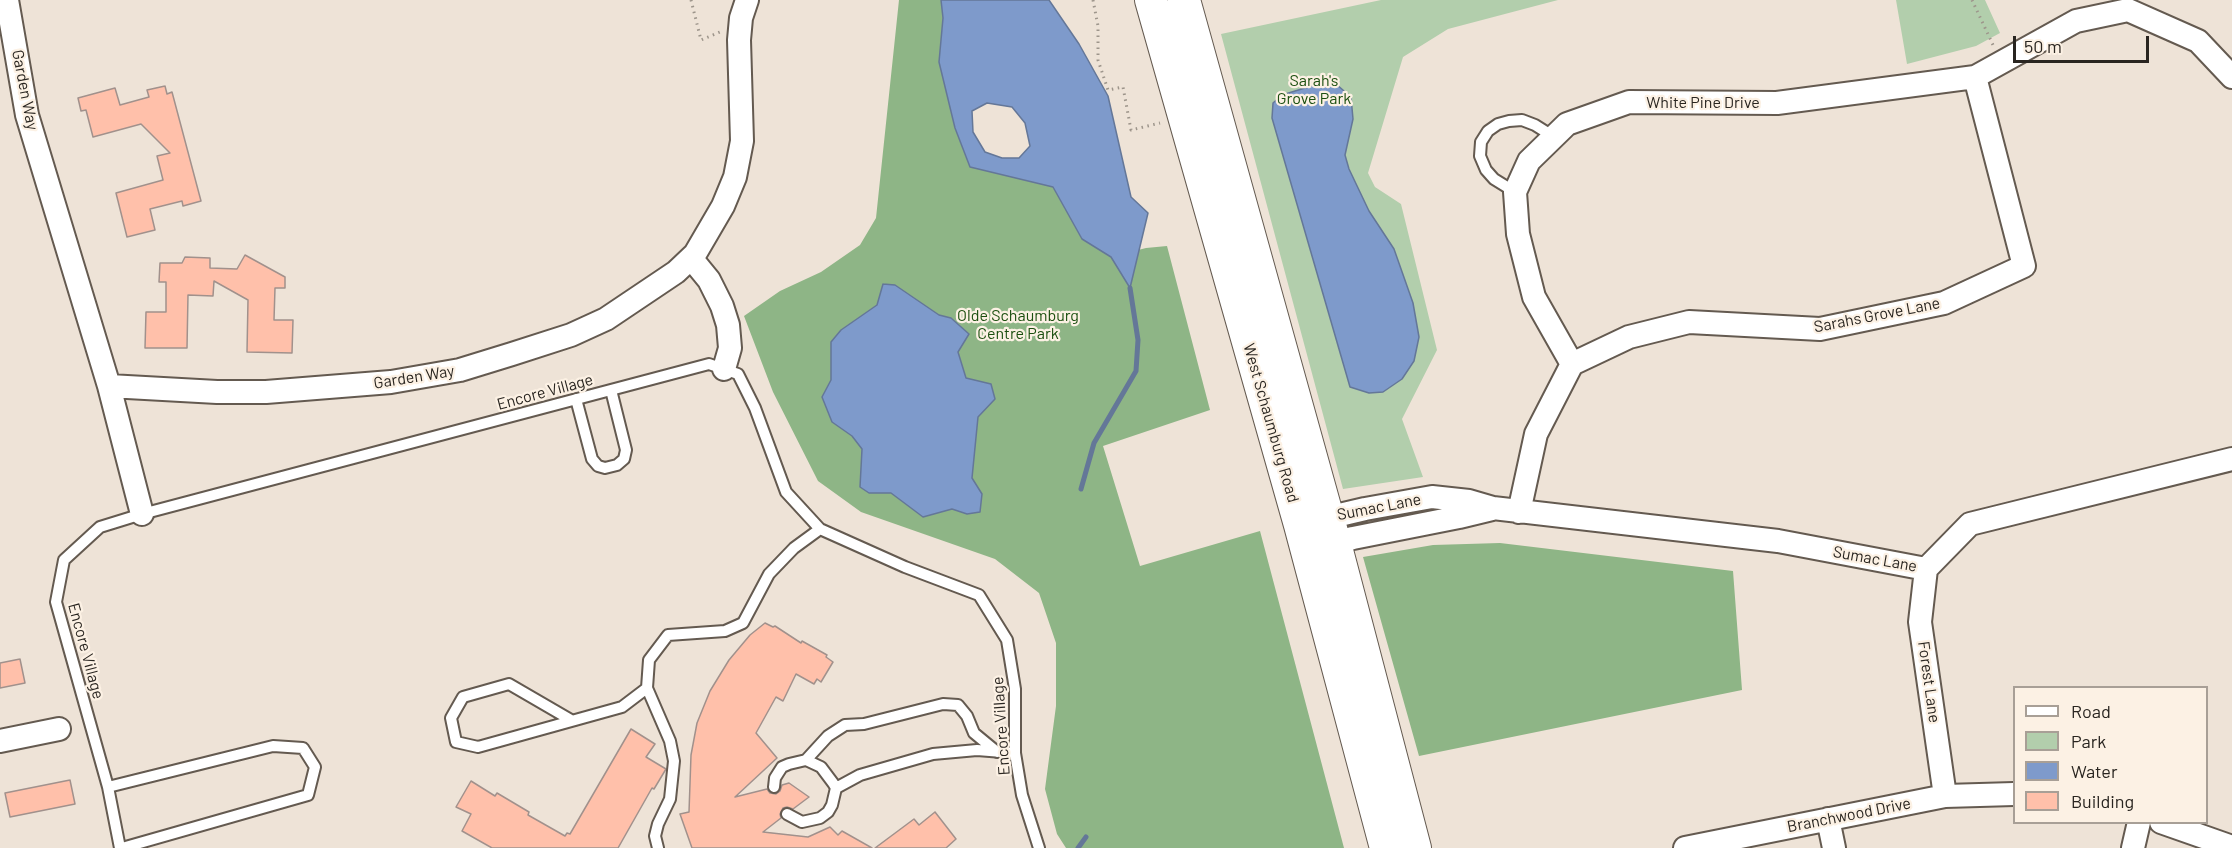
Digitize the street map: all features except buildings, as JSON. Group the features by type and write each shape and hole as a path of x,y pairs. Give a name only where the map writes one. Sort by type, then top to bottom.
{"main road":[{"name":"West Schaumburg Road","path":"1151,0 1415,848"},
{"name":"West Schaumburg Road","path":"1184,0 1318,534 1386,848"}],"street":[{"name":"Garden Way","path":"7,0 27,115 109,386 142,514"},
{"name":"Garden Way","path":"109,386 217,392 266,392 392,382 460,369 542,344 606,319 676,272 691,258 707,236 735,177 742,141 739,71 740,24 747,0"},
{"name":"White Pine Drive","path":"1572,364 1534,297 1518,234 1515,192 1528,161 1568,124 1629,102 1778,103 1975,77 2076,21 2128,10 2198,41 2232,77"},
{"name":"Sarahs Grove Lane","path":"1572,364 1629,337 1689,322 1820,329 1944,303 2024,266 1975,77"},
{"path":"691,258 709,280 722,306 728,325 730,348 723,369"},
{"path":"1520,512 1536,435 1572,364"},
{"name":"Sumac Lane","path":"1318,534 1493,508 1778,542 1926,569 1970,524 2232,459"},
{"name":"Forest Lane","path":"1926,569 1920,622 1946,796"},
{"path":"0,741 59,729"},
{"name":"Branchwood Drive","path":"1685,848 1946,796 2013,794"},
{"path":"1828,819 1834,848"},
{"path":"2133,848 2139,824"},
{"path":"2167,824 2232,847"}],"lane":[{"path":"1515,192 1494,180 1486,170 1480,156 1481,142 1488,131 1498,124 1522,120 1554,137"},
{"name":"Encore Village","path":"121,848 108,787 56,602 64,560 100,527 709,364 738,374 755,408 786,492 819,529 905,567 979,595 1007,640 1015,689 1015,753 1022,795 1039,848"},
{"path":"576,399 592,459 598,466 605,468 617,465 624,459 626,450 611,390"},
{"path":"658,848 655,836 670,799 674,761 670,741 647,688 649,660 668,635 725,631 743,623 769,574 794,548 819,529"},
{"path":"571,720 509,684 463,697 451,718 456,741 478,747 622,707 647,688"},
{"path":"774,787 775,778 782,767 806,760 828,736 845,725 864,724 943,704 958,705 967,716 974,733 997,752"},
{"path":"108,787 273,746 303,748 315,767 308,795 121,848"},
{"path":"787,814 802,822 820,818 828,812 832,805 836,788 860,775 933,754 960,751 1015,753"},
{"path":"806,760 821,767 836,788"}],"path":[{"path":"691,0 702,40 740,24"},
{"path":"1093,0 1100,40 1098,60 1108,90 1123,87 1131,130 1161,122"},
{"path":"1972,0 2002,62"}],"green space":[{"name":"Olde Schaumburg Centre Park","path":"899,0 941,0 943,18 939,62 955,128 970,167 1053,187 1082,239 1111,257 1146,248 1167,246 1210,410 1103,446 1140,566 1260,531 1344,848 1066,848 1057,834 1045,789 1056,706 1056,643 1039,593 995,559 861,512 818,481 773,392 744,316 780,291 821,272 860,245 876,218"},
{"name":"Sarah's Grove Park","path":"1381,0 1558,0 1448,29 1403,57 1368,173 1375,187 1401,204 1437,350 1402,419 1423,477 1343,489 1221,34"},
{"path":"1896,0 1985,0 2000,33 1976,46 1907,64"},
{"path":"1500,543 1733,571 1742,690 1419,756 1363,557 1433,545"}],"water":[{"path":"941,0 1049,0 1079,44 1108,96 1131,197 1148,213 1130,288 1111,257 1082,239 1053,187 970,167 955,128 939,62 943,18","holes":["987,103 1012,107 1025,123 1030,146 1019,158 1002,158 985,152 973,132 972,111"]},
{"path":"1318,84 1336,84 1351,97 1353,119 1345,155 1349,169 1369,211 1394,249 1413,303 1419,337 1414,361 1402,379 1383,392 1369,393 1350,387 1272,118 1273,103 1282,95"},
{"path":"883,284 895,285 939,315 951,318 969,334 958,352 966,378 991,384 995,399 978,417 972,478 982,494 980,512 967,514 952,509 923,517 891,493 869,493 860,487 862,449 852,436 832,422 822,397 831,380 831,342 841,330 877,305"}],"waterway":[{"path":"1081,489 1094,443 1136,371 1138,340 1130,288"},
{"path":"1078,848 1086,837"}]}
